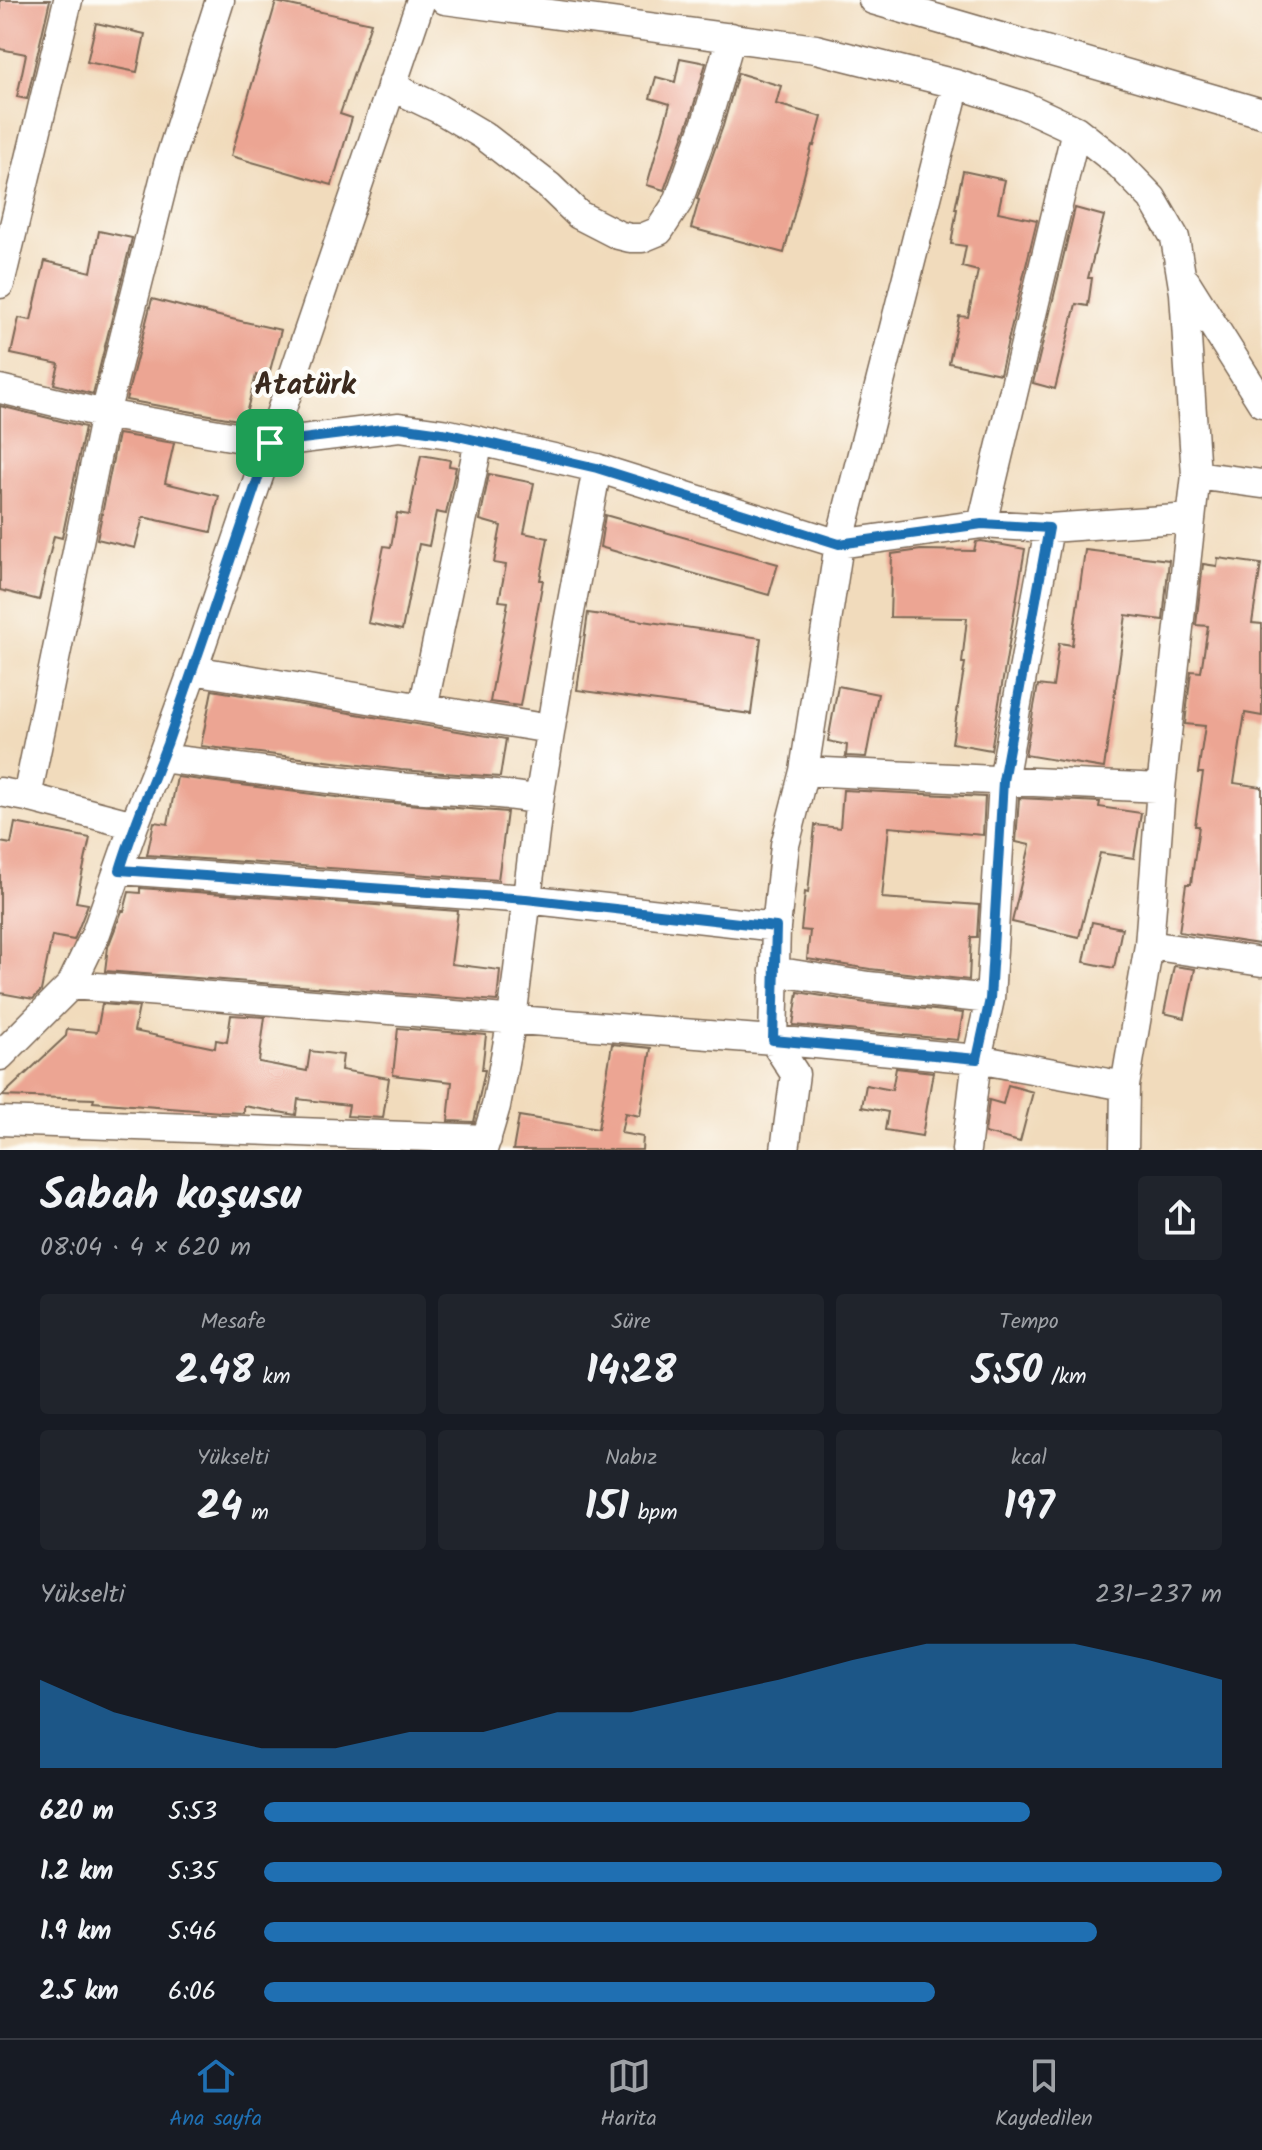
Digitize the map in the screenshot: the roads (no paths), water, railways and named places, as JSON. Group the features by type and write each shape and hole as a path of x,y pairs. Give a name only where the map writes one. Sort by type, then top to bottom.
{"street":[{"path":"0,284 68,0"},
{"path":"134,825 13,794 168,164 220,0"},
{"path":"0,1056 71,985 96,933 193,670 421,0"},
{"path":"445,0 816,49 956,84 1022,105 1076,130 1119,164 1152,198 1175,238 1184,293 1196,475 1161,788 1149,945 1125,1086 1124,1150"},
{"path":"873,0 1262,113"},
{"path":"391,86 483,135 549,186 579,215 618,235 642,238 659,231 678,202 707,120 731,37"},
{"path":"785,1150 795,1074 773,1040 776,927 785,845 804,771 839,544 956,84"},
{"path":"982,524 1076,130"},
{"path":"1181,275 1262,403"},
{"path":"0,389 105,414 270,443 399,427 449,434 597,468 839,544 982,524 1049,528 1191,518"},
{"path":"423,708 479,441"},
{"path":"0,1121 485,1144 496,1106 512,1019 539,800 597,468"},
{"path":"1196,475 1262,484"},
{"path":"966,1150 977,1059 990,999 1003,781 1049,528"},
{"path":"193,670 550,729"},
{"path":"161,758 349,782 517,795 539,800"},
{"path":"804,771 1161,788"},
{"path":"120,870 526,899 776,927"},
{"path":"1149,945 1262,962"},
{"path":"774,971 868,986 990,999"},
{"path":"71,985 977,1059 1125,1086"}],"district":[{"name":"Atatürk","path":"305,384"}]}
